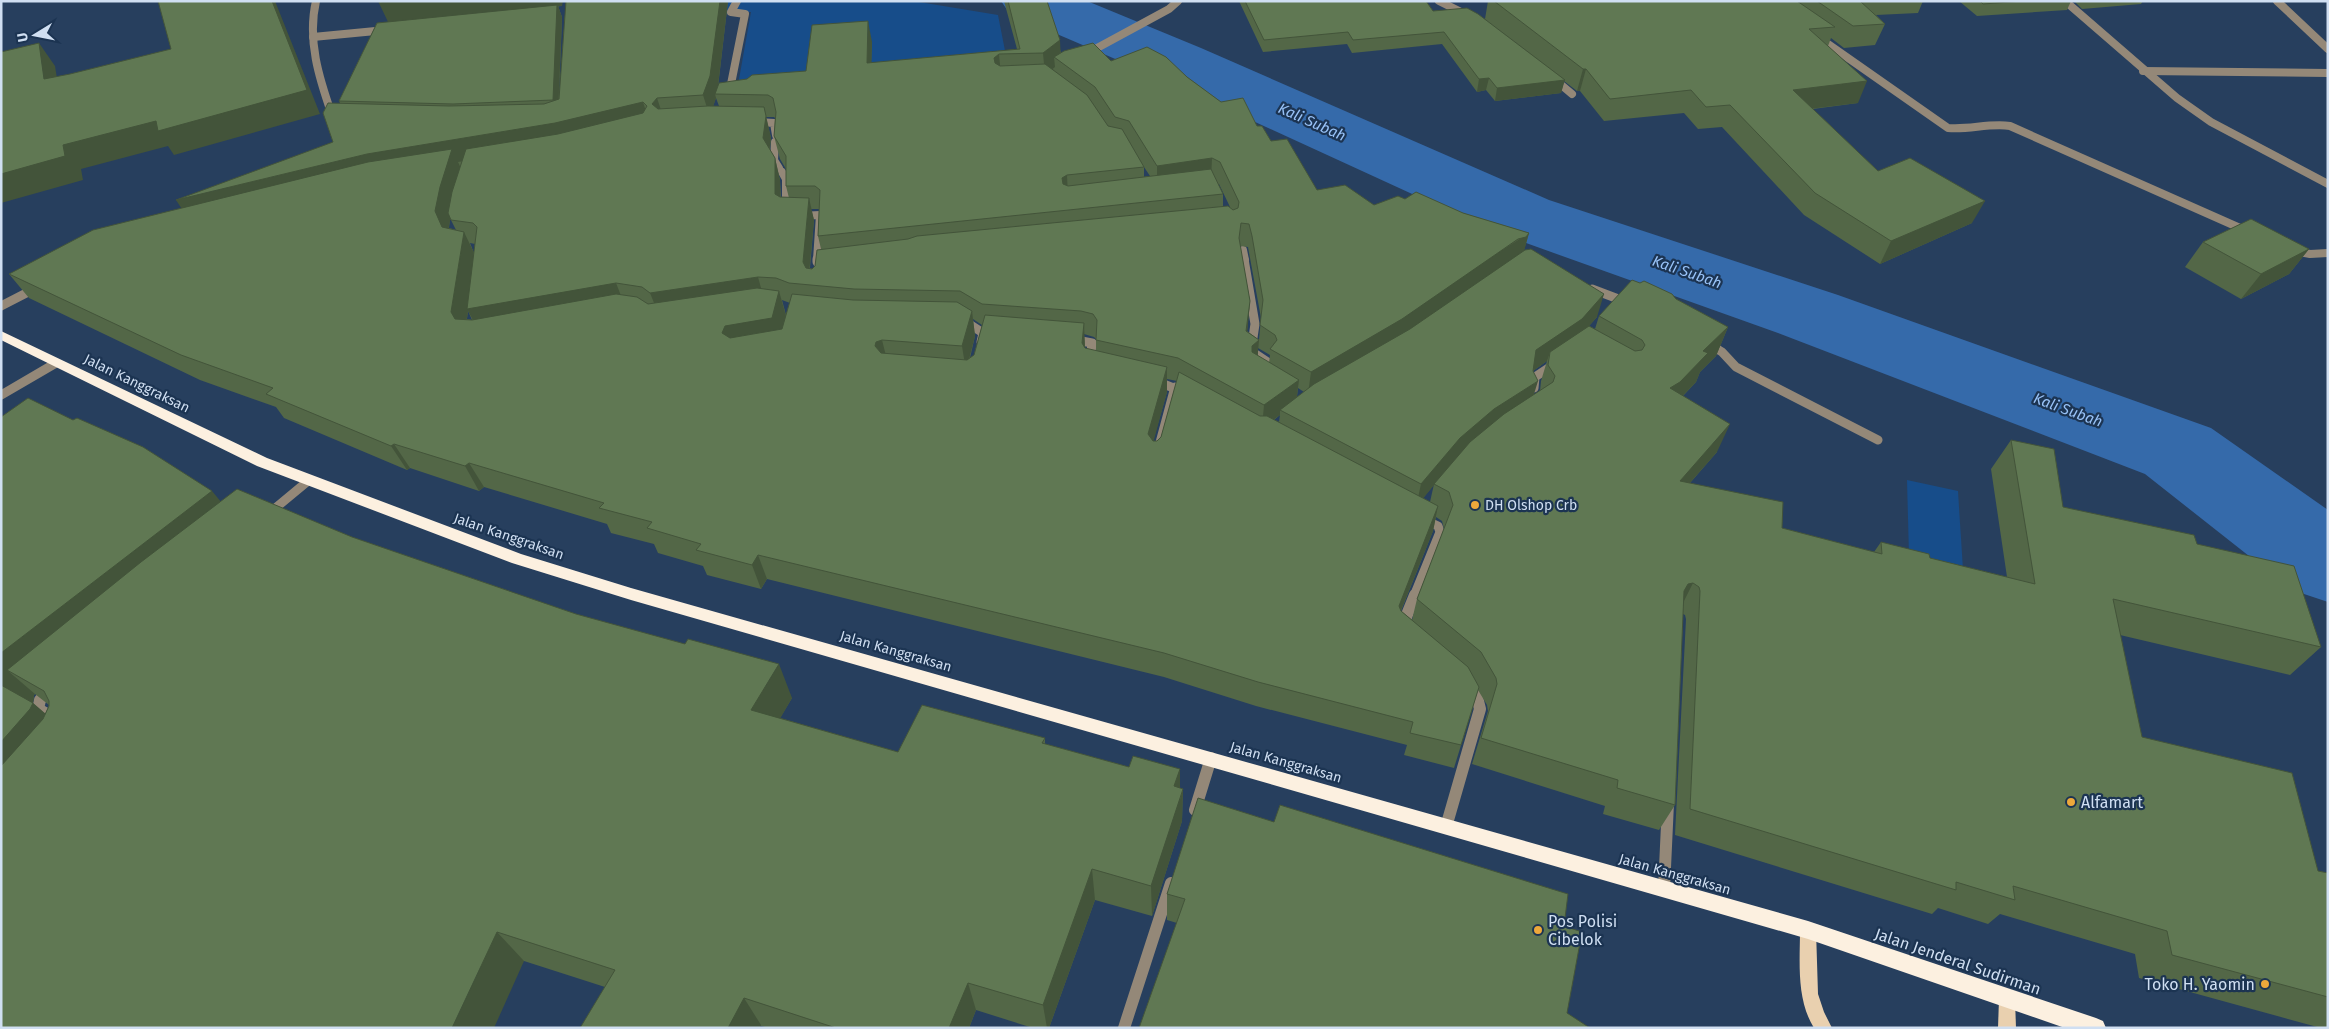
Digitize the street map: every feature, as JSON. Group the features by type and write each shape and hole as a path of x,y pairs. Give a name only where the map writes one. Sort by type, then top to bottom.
{"highway":[{"name":"Jalan Kanggraksan","path":"1,335 262,462 517,559 622,592 1211,758 1808,930"},
{"name":"Jalan Jenderal Sudirman","path":"1808,930 2096,1028"}],"main road":[{"path":"1808,930 1811,997 1814,1011 1824,1028"},
{"path":"2007,999 2007,1028"}],"street":[{"path":"316,1 312,15 313,37 322,89 333,116 342,119"},
{"path":"729,99 745,14 731,12 737,1"},
{"path":"1075,60 1169,9 1178,1"},
{"path":"1438,1 1471,17"},
{"path":"2065,1 2143,71 2211,122 2328,184"},
{"path":"2277,1 2328,49"},
{"path":"313,37 392,29"},
{"path":"1808,30 1948,128 1960,130 1995,122 2010,126 2261,237"},
{"path":"1543,71 1572,94"},
{"path":"2143,71 2328,73"},
{"path":"749,122 774,123 774,160 786,180 786,214 795,216 820,215 816,276"},
{"path":"2288,249 2310,254 2328,253"},
{"path":"1243,250 1255,324 1251,351 1269,363 1256,372 1265,377"},
{"path":"817,266 826,265"},
{"path":"1,306 46,283"},
{"path":"1587,287 1630,305"},
{"path":"1609,313 1621,300"},
{"path":"954,320 963,320 988,333 978,351"},
{"path":"1062,338 1092,343 1090,368 1098,370"},
{"path":"1702,340 1722,352 1736,367 1878,440"},
{"path":"1536,400 1533,395 1535,377 1564,357"},
{"path":"1,395 56,363"},
{"path":"1147,380 1175,387 1192,396"},
{"path":"1155,460 1175,387"},
{"path":"258,523 308,481"},
{"path":"1406,636 1401,629 1440,532 1438,526 1418,516 1424,508"},
{"path":"1446,827 1480,710 1477,697 1459,679"},
{"path":"55,685 40,700 38,709 71,727"},
{"path":"1192,819 1211,758"},
{"path":"1664,889 1669,790"},
{"path":"1124,1028 1175,873"}],"shaded area":[{"path":"577,1 913,1 998,15 1009,71 736,96 751,12 580,24"},
{"path":"1907,480 1958,491 1963,570 1909,556"}],"building":[{"path":"158,1 272,1 307,90 158,131 156,121 63,145 65,156 1,174 1,52 39,43 44,79 171,49"},
{"path":"380,1 396,1 379,3"},
{"path":"566,1 720,1 710,76 703,95 657,98 652,104 658,109 708,106 764,107 766,116 763,138 775,158 775,194 780,197 809,198 803,262 806,268 812,269 815,266 817,250 908,239 917,236 1228,206 1233,210 1238,208 1239,202 1220,162 1212,158 1157,166 1129,121 1115,117 1095,87 1054,57 1064,51 1093,43 1111,61 1147,47 1166,57 1187,77 1221,102 1243,98 1257,126 1262,126 1271,141 1287,139 1317,190 1345,185 1374,205 1398,196 1405,199 1416,192 1463,213 1529,233 1526,237 1518,239 1402,319 1311,372 1270,349 1277,340 1275,335 1260,325 1263,300 1252,236 1249,224 1241,223 1239,238 1250,301 1246,331 1259,340 1252,346 1252,352 1299,380 1264,405 1178,358 1096,340 1097,320 1093,314 1081,311 982,304 960,291 854,289 789,283 776,278 758,277 650,293 642,287 616,283 467,309 477,227 473,223 451,220 448,213 452,192 466,149 558,134 643,113 647,106 643,102 555,123 367,154 176,200 333,142 323,113 328,103 449,106 544,104 559,99"},
{"path":"1008,1 1047,1 1060,40 1043,53 999,54 994,58 995,63 1000,66 1045,64 1087,95 1108,126 1122,129 1144,167 1067,175 1062,178 1063,184 1068,186 1211,169 1223,194 818,236 820,190 815,186 786,186 786,156 774,136 776,112 773,98 768,95 715,94 719,83 747,79 752,75 806,71 812,25 868,21 867,63 1020,49"},
{"path":"1245,1 1426,1 1433,11 1467,8 1478,14 1565,80 1497,88 1489,78 1479,79 1444,32 1353,40 1348,32 1264,40"},
{"path":"1494,1 1797,1 1835,27 1809,29 1867,81 1793,90 1878,171 1910,158 1985,201 1891,241 1815,193 1730,105 1706,107 1691,90 1610,99 1586,69 1583,69"},
{"path":"1817,1 1860,1 1885,24 1853,26"},
{"path":"1980,1 2023,1 1983,4"},
{"path":"557,5 553,100 453,104 339,101 377,23"},
{"path":"452,149 440,187 435,211 442,227 464,232 451,312 455,319 472,320 616,294 637,297 648,304 757,288 779,291 772,318 725,326 722,333 730,338 782,329 792,294 853,300 957,302 972,311 962,346 882,340 876,342 875,346 881,353 967,360 974,355 985,315 1084,323 1082,343 1085,348 1167,367 1148,434 1153,441 1157,441 1161,437 1179,372 1260,416 1267,416 1438,506 1399,606 1401,611 1468,667 1479,687 1461,745 1410,733 1413,722 1258,682 1164,653 758,555 752,565 696,550 701,544 647,528 652,522 599,508 604,503 469,463 465,466 394,444 391,446 266,394 273,388 181,355 9,274 93,230 368,162"},
{"path":"2251,219 2309,249 2261,274 2203,242"},
{"path":"1531,249 1604,294 1582,319 1536,350 1533,371 1538,381 1494,409 1460,438 1421,484 1280,410 1314,384 1410,329 1525,250"},
{"path":"1632,280 1640,283 1644,281 1672,294 1676,299 1728,327 1703,351 1708,353 1680,382 1670,388 1730,424 1680,481 1783,502 1782,528 1882,554 1881,542 1929,554 1930,558 2035,584 2011,440 2054,449 2063,507 2194,535 2197,544 2294,566 2321,647 2113,599 2142,737 2292,773 2318,871 2328,873 2328,997 2172,955 2167,931 2013,886 2015,900 1956,882 1956,890 1690,809 1700,591 1699,587 1693,583 1688,584 1684,591 1675,805 1617,788 1618,780 1481,738 1497,684 1496,678 1481,652 1417,599 1453,505 1449,492 1434,484 1470,442 1504,414 1553,382 1555,376 1548,365 1550,352 1589,326 1635,351 1642,350 1645,345 1642,340 1599,316"},
{"path":"28,398 73,420 77,418 143,447 212,491 1,653 1,417"},
{"path":"237,489 352,537 576,614 685,644 688,639 779,664 751,710 898,752 922,705 1045,738 1042,743 1129,767 1133,756 1180,769 1174,786 1183,789 1151,886 1092,869 1043,1005 968,983 949,1028 836,1028 744,998 728,1028 580,1028 615,970 497,932 452,1028 1,1028 1,766 43,719 49,706 49,701 44,691 7,670 141,562"},
{"path":"1,685 33,703 1,742"},
{"path":"1198,798 1274,822 1280,805 1568,894 1564,926 1582,932 1567,1013 1590,1028 1139,1028 1185,899 1167,894"}],"waterway":[{"name":"Kali Subah","path":"1032,1 1178,62 1522,216 1808,314 2178,451 2328,563"}],"place":[{"name":"DH Olshop Crb","path":"1475,505"},
{"name":"Alfamart","path":"2071,802"},
{"name":"Pos Polisi Cibelok","path":"1538,930"},
{"name":"Toko H. Yaomin","path":"2265,984"}]}
